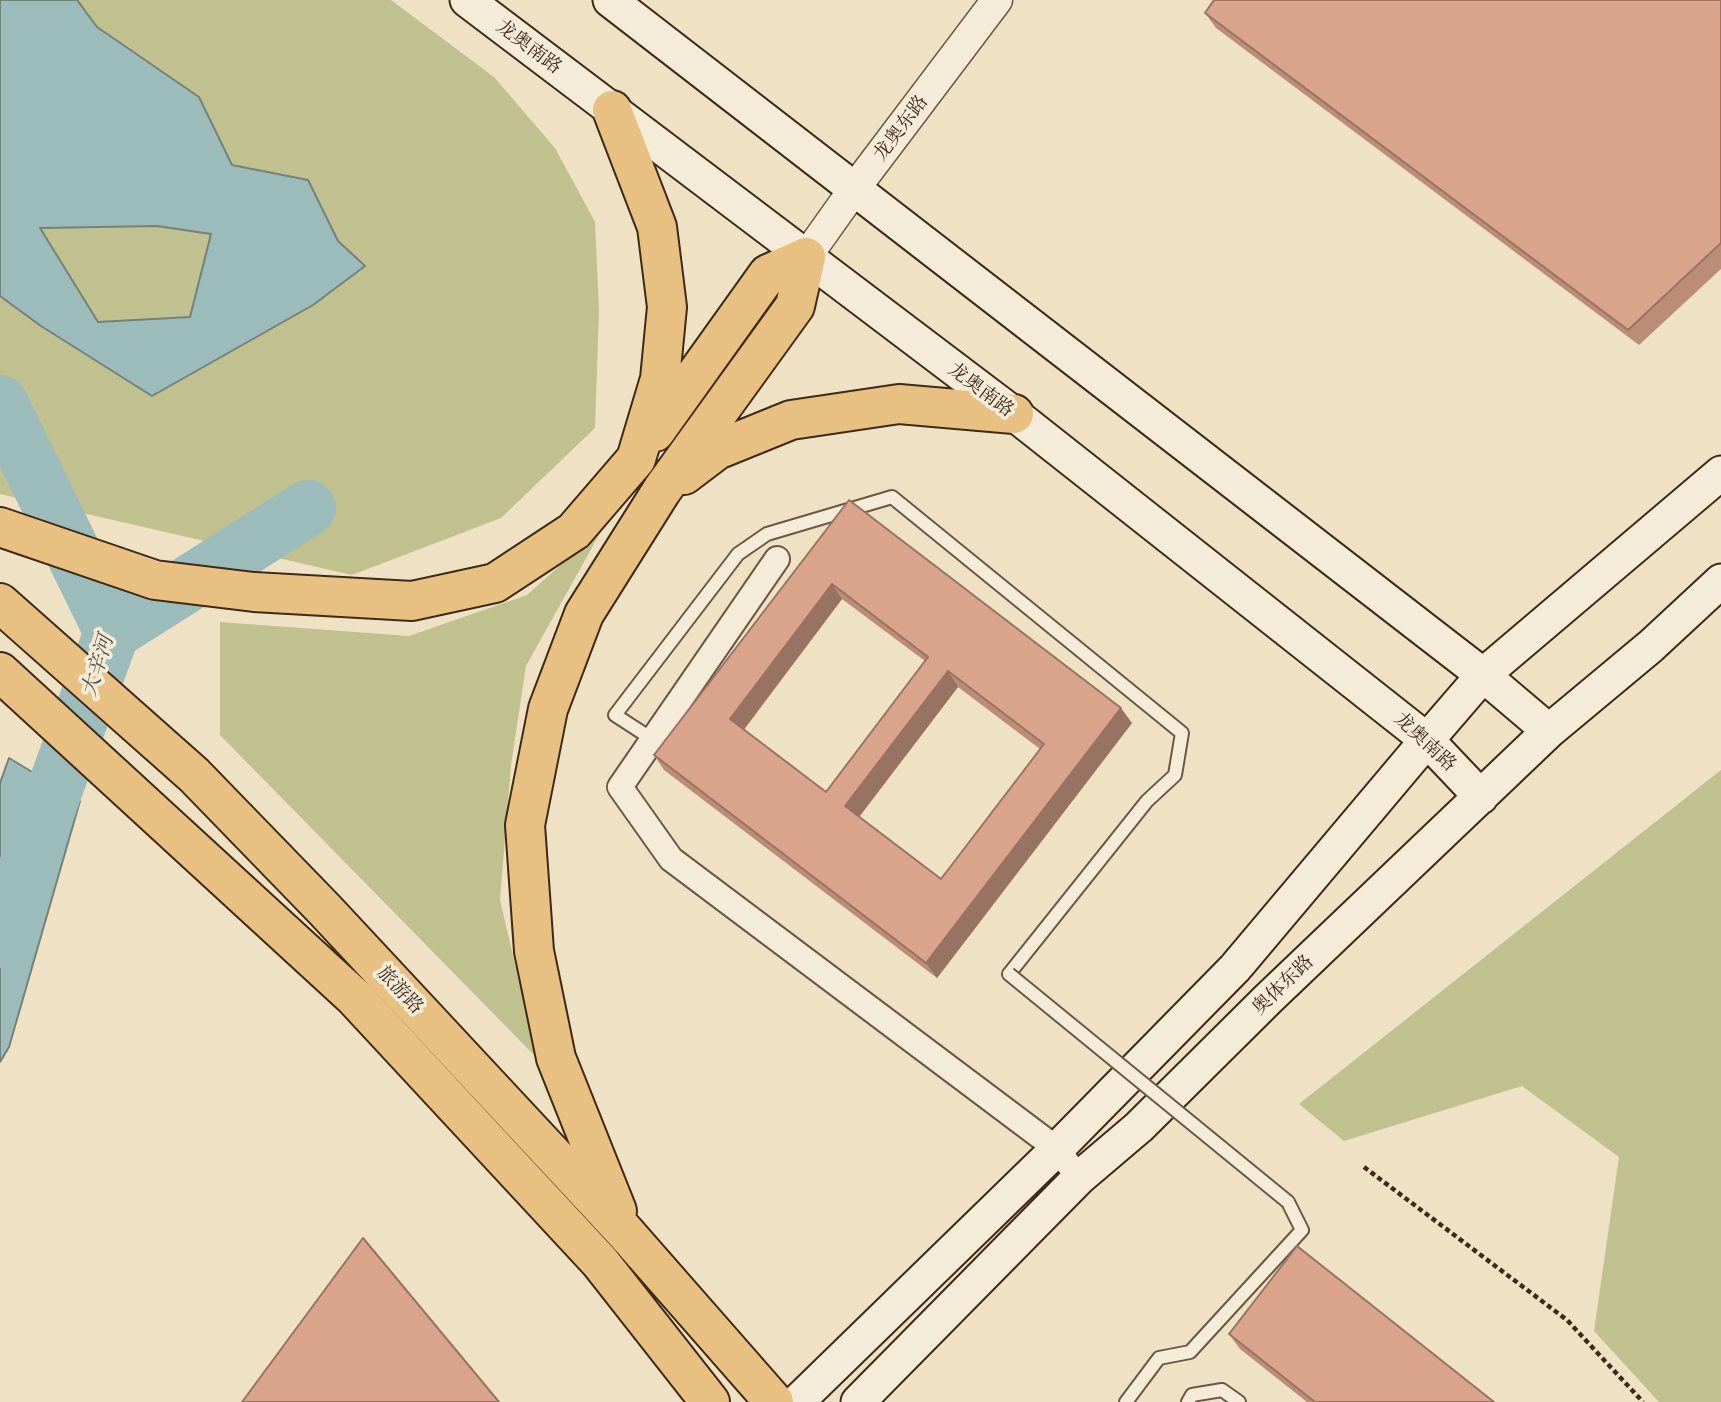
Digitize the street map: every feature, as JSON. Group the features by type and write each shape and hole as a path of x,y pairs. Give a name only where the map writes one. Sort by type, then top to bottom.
{"main road":[{"name":"龙奥南路","path":"467,0 1014,414 1427,740 1481,797"},
{"path":"610,0 1483,675 1549,731"},
{"path":"612,110 657,228 667,307 660,379 636,459"},
{"path":"4,529 155,580 254,592 412,601 495,583 574,531 636,459 768,274 806,257"},
{"path":"625,1232 556,1058 534,951 525,825 548,709 584,614 662,490 795,306 806,257"},
{"path":"662,490 718,450 791,420 899,404 1014,414"},
{"path":"797,1402 1057,1149 1235,968 1483,675 1721,472"},
{"name":"奥体东路","path":"858,1402 1079,1178 1139,1128 1268,999 1549,731 1651,646 1721,581"},
{"name":"旅游路","path":"0,603 194,775 325,910 625,1232 766,1393"},
{"name":"旅游路","path":"0,672 354,998 600,1262 710,1402"}],"street":[{"name":"龙奥东路","path":"806,257 997,0"},
{"path":"777,559 620,787 671,859 1057,1149 1079,1178"}],"lane":[{"path":"652,739 615,715 738,554 767,534 892,497 1182,733 1175,775 1147,801 1009,974 1287,1202 1302,1230 1190,1352 1159,1358 1126,1402"},
{"path":"1188,1402 1192,1395 1222,1390 1239,1402"}],"path":[{"path":"1364,1167 1567,1320 1643,1402"}],"green space":[{"path":"0,0 391,0 494,77 555,148 595,222 599,310 595,428 501,518 352,575 0,494"},
{"path":"604,526 526,666 511,765 500,900 537,1058 220,735 220,622 409,636 527,595"},
{"path":"1721,770 1721,1402 1659,1402 1594,1331 1619,1157 1522,1086 1344,1141 1299,1104"}],"water":[{"path":"0,0 77,0 97,27 199,97 232,165 308,180 338,241 365,266 313,305 152,396 41,326 0,296","holes":["157,226 211,234 190,317 98,322 40,228"]},
{"path":"9,758 80,801 9,1047 0,1062 0,783"}],"building":[{"path":"1214,0 1721,0 1721,243 1628,330 1205,13"},
{"path":"849,500 1121,708 926,963 654,755","holes":["832,584 928,657 826,792 730,719","948,671 1044,744 941,879 845,806"]},
{"path":"363,1238 499,1402 242,1402"},
{"path":"1297,1246 1494,1402 1315,1402 1229,1334"}],"waterway":[{"name":"大辛河","path":"0,403 112,632 0,940"},
{"path":"112,632 308,508"}]}
